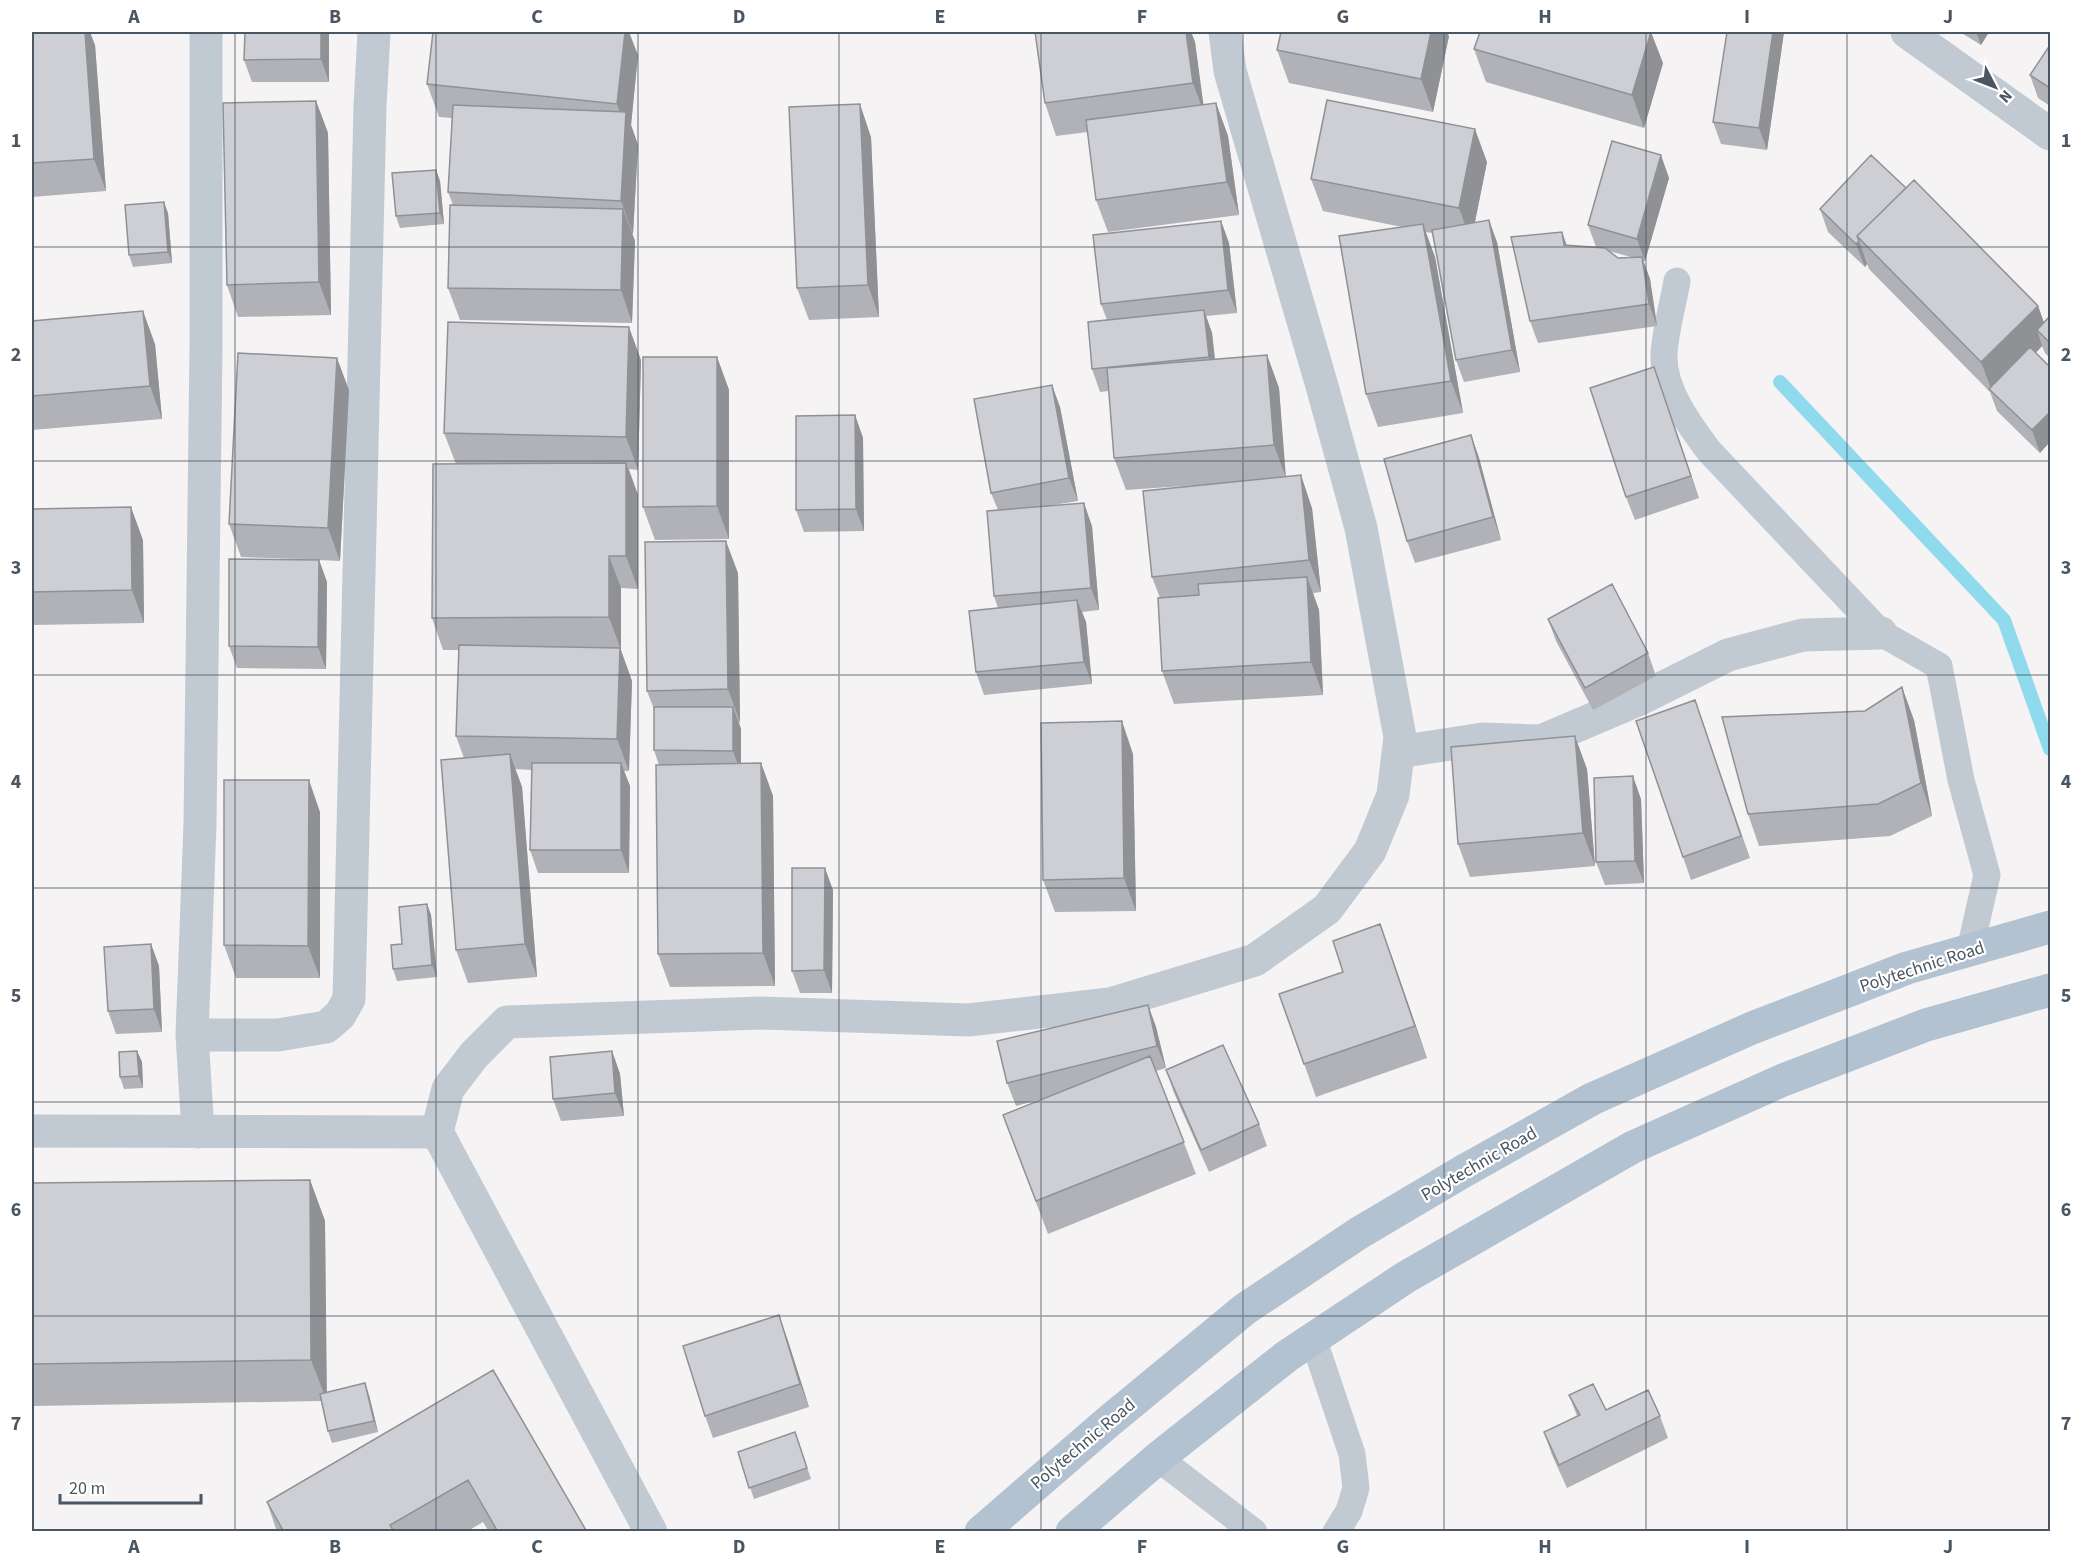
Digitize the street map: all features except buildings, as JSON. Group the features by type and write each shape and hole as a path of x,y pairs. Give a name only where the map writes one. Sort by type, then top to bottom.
{"main road":[{"name":"Polytechnic Road","path":"981,1532 1108,1422 1245,1309 1359,1233 1441,1184 1592,1099 1741,1033 1908,968 2050,927"},
{"path":"1072,1532 1158,1458 1313,1338 1406,1277 1634,1147 1783,1080 1926,1025 2050,990"}],"street":[{"path":"198,1132 192,1035 201,824 206,348 206,32"},
{"path":"192,1035 278,1035 326,1027 340,1015 349,999 370,106 374,32"},
{"path":"651,1532 437,1132 448,1089 474,1054 507,1022 760,1013 968,1020 1110,1004 1255,960 1327,909 1370,851 1393,795 1400,737 1361,528 1323,386 1230,71 1225,32"},
{"path":"1907,32 2050,134"},
{"path":"1398,752 1483,739 1541,741 1640,699 1728,655 1803,635 1881,633"},
{"path":"32,1131 437,1132"}],"lane":[{"path":"1677,281 1664,353 1668,382 1674,398 1709,451 1881,633 1939,666 1961,780 1987,875 1970,950"},
{"path":"1313,1338 1352,1454 1356,1488 1349,1511 1336,1532"},
{"path":"1158,1458 1254,1532"}],"waterway":[{"path":"1780,382 2004,620 2050,749"}]}
